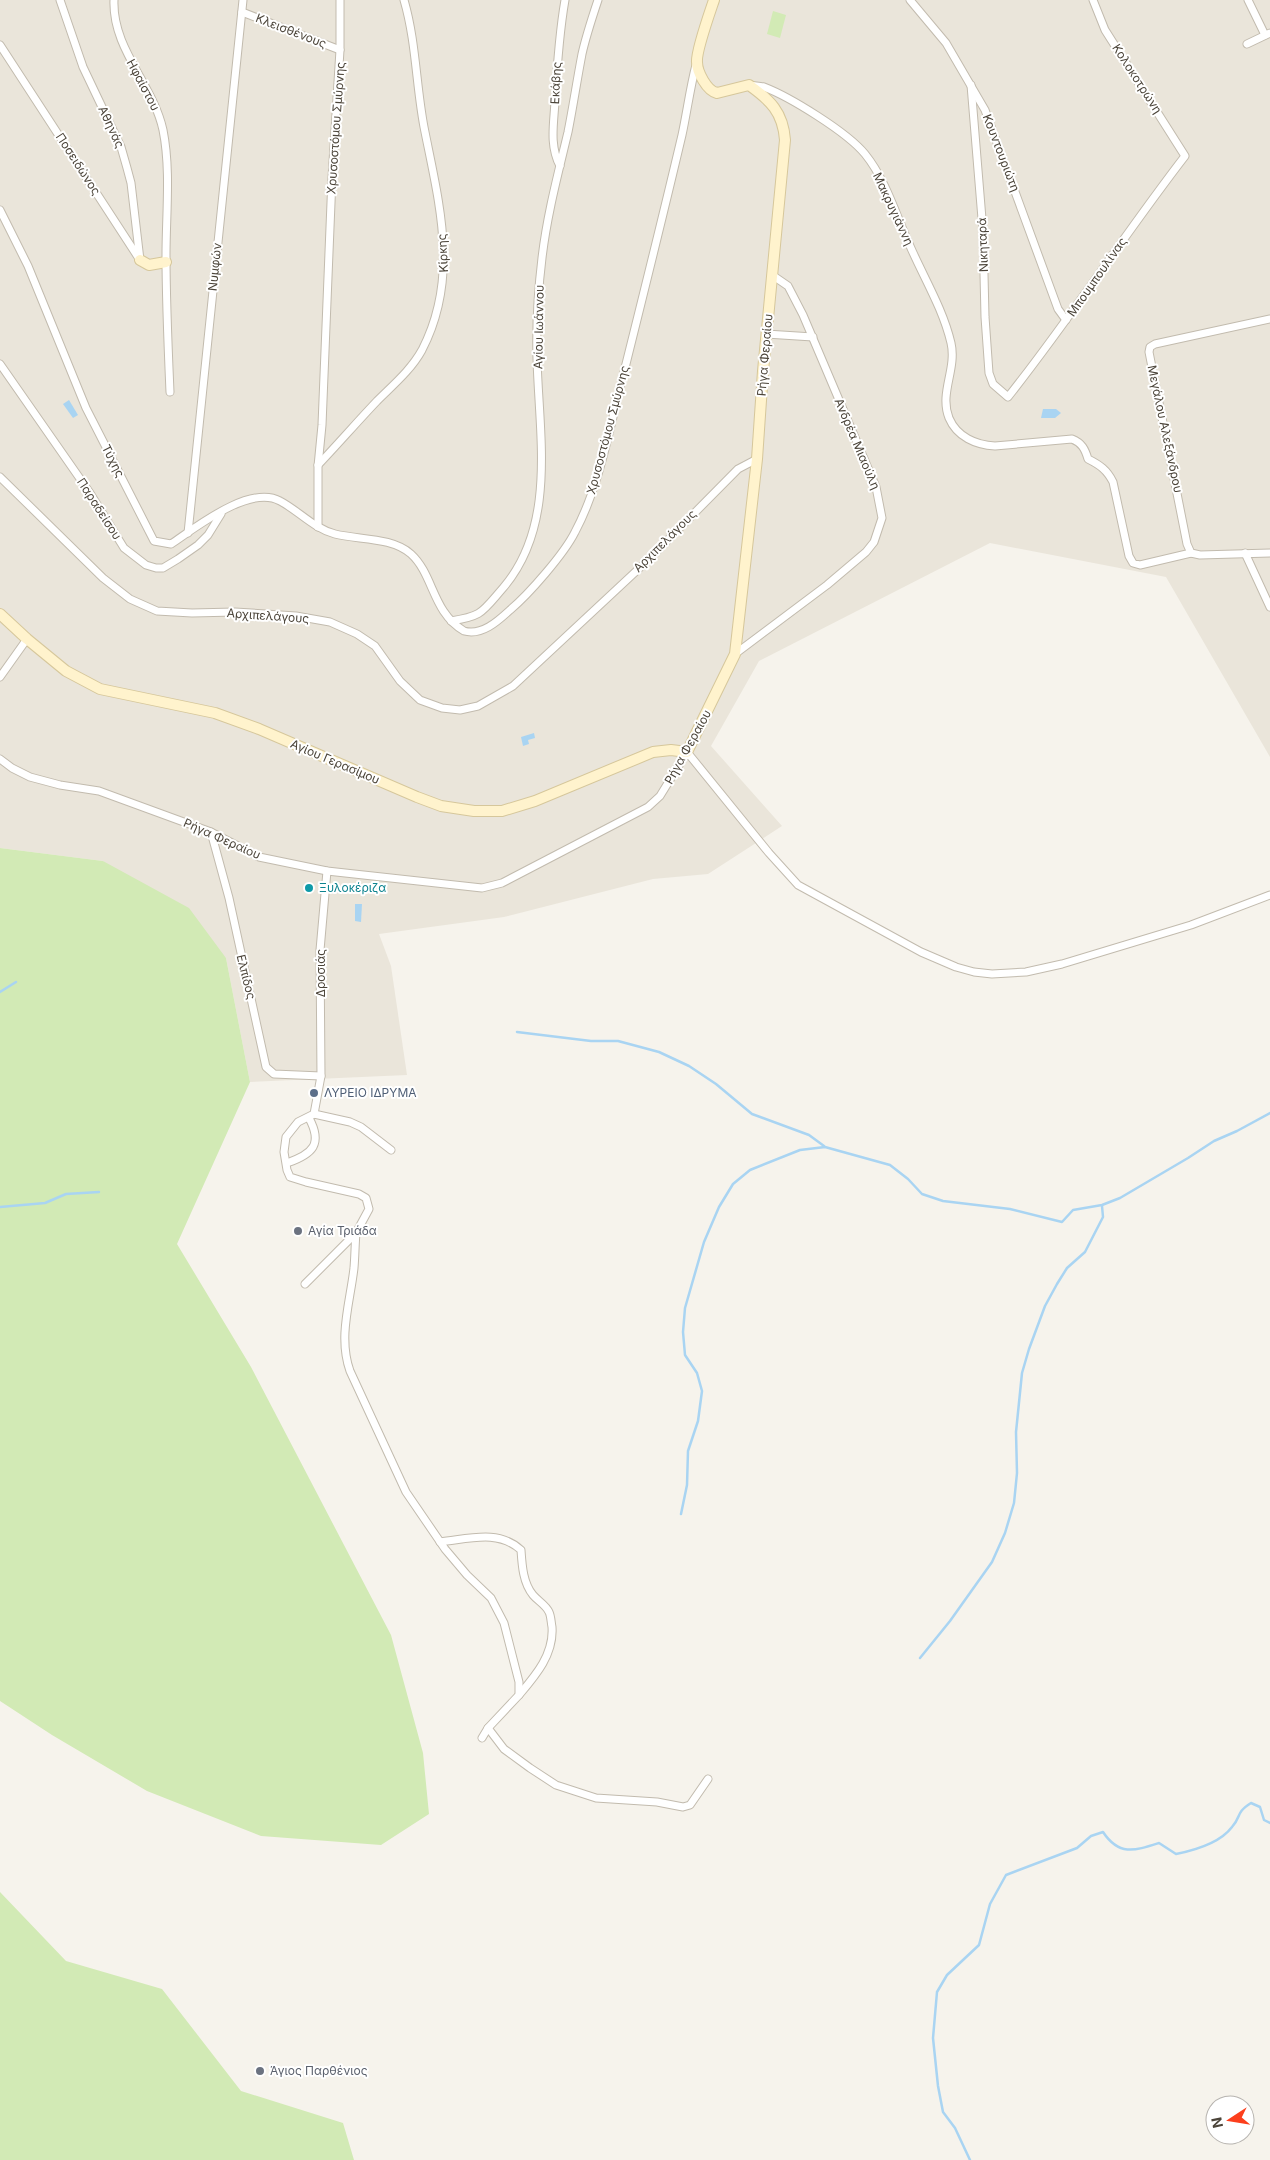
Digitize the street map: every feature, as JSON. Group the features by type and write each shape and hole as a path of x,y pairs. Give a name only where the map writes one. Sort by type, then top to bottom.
{"street":[{"name":"Αθηνάς","path":"60,0 83,67 121,147 131,183 140,260"},
{"name":"Ηφαίστου","path":"114,0 119,33 125,49 159,114 167,156 166,262 170,392"},
{"name":"Νυμφών","path":"188,533 243,0"},
{"name":"Χρυσοστόμου Σμύρνης","path":"318,527 318,466 322,425 332,178 340,50 340,0"},
{"name":"Κίρκης","path":"318,466 404,374 421,350 434,320 441,297 445,262 437,192 421,110 410,23 404,0"},
{"name":"Εκάβης","path":"560,166 553,144 553,123 557,60 566,0"},
{"name":"Αγίου Ιωάννου","path":"451,621 470,618 479,614 511,579 530,539 537,515 542,463 536,337 538,296 546,222 560,166 582,53 598,0"},
{"name":"Χρυσοστόμου Σμύρνης","path":"451,621 464,631 476,631 492,625 515,606 570,540 593,494 660,229 687,114 696,62 714,0"},
{"name":"Κουντουριώτη","path":"910,0 946,43 985,110 1058,309 1066,320"},
{"name":"Κολοκοτρώνη","path":"1093,0 1106,30 1185,156"},
{"path":"1247,44 1268,34 1248,0"},
{"name":"Κλεισθένους","path":"242,12 340,50"},
{"name":"Ποσειδώνος","path":"0,45 140,260"},
{"path":"696,62 704,84 712,92 717,94 749,85"},
{"name":"Ρήγα Φεραίου","path":"0,759 12,768 30,777 60,785 99,791 211,832 259,857 327,871 482,888 490,888 554,857 648,807 660,796 687,752 725,678 735,654 757,459 766,334 785,131 782,120 774,107 749,85"},
{"name":"Μακρυγιάννη","path":"749,85 762,86 805,109 851,141 865,154 877,172 935,298 951,344 951,365 946,395 948,412 956,430 964,437 983,446 1072,439 1079,442 1085,448 1088,459 1102,466 1108,472 1113,482 1128,556 1133,563 1140,565 1191,554"},
{"name":"Νικηταρά","path":"970,85 983,231 985,317 989,373 992,384 1008,397"},
{"name":"Μπουμπουλίνας","path":"1008,397 1185,156"},
{"name":"Τύχης","path":"0,210 28,266 86,408 154,540 171,544 222,511 241,502 262,497 278,499 318,527"},
{"path":"140,260 149,265 166,262"},
{"name":"Ανδρέα Μιαούλη","path":"735,654 827,586 866,552 874,542 882,518 876,487 813,337 788,286 772,275"},
{"name":"Μεγάλου Αλεξάνδρου","path":"1191,554 1187,544 1149,352 1150,347 1155,344 1270,319"},
{"path":"766,334 813,337"},
{"name":"Παραδείσου","path":"0,364 90,493 124,548 146,565 163,568 198,546 208,535 222,511"},
{"name":"Αρχιπελάγους","path":"0,477 103,578 130,599 157,611 192,613 235,612 296,616 330,622 357,634 375,646 400,681 420,700 442,708 460,710 478,706 513,686 646,562 738,469 757,459"},
{"path":"318,527 334,534 402,547 413,555 441,608 451,621"},
{"path":"1245,553 1270,607"},
{"path":"1191,554 1270,553"},
{"name":"Αγίου Γερασίμου","path":"0,614 26,639 66,671 100,689 215,712 441,806 474,812 502,811 535,801 653,752 672,750 687,752"},
{"path":"0,677 26,639"},
{"path":"687,752 769,853 798,885 921,952 956,967 974,972 992,974 1026,972 1062,964 1191,925 1270,895"},
{"name":"Ελπίδος","path":"211,832 229,898 266,1067 274,1074 321,1076"},
{"name":"Δροσιάς","path":"312,1116 321,1076 320,950 327,871"},
{"path":"305,1284 356,1233 370,1209 366,1198 359,1194 306,1182 290,1176 284,1152 286,1137 298,1122 312,1116 350,1122 361,1127 391,1150"},
{"path":"287,1163 302,1158 310,1152 316,1143 316,1131 312,1116"},
{"path":"356,1233 354,1269 344,1328 344,1356 406,1492 440,1542 467,1575 491,1598 504,1623 519,1682 519,1695"},
{"path":"440,1542 500,1537 512,1541 521,1550 526,1582 534,1596 550,1613 552,1636 547,1656 535,1676 488,1728 482,1738"},
{"path":"488,1728 504,1749 556,1785 596,1798 657,1802 683,1807 690,1805 708,1779"}],"shaded area":[{"path":"0,0 1270,0 1270,757 1166,577 990,543 759,661 711,746 782,826 708,874 653,879 504,917 379,934 391,966 407,1075 250,1082 226,958 103,861 0,848"}],"green space":[{"path":"773,11 786,15 780,38 767,34"},
{"path":"0,848 103,861 189,908 226,958 250,1082 177,1244 251,1367 391,1635 423,1753 429,1814 381,1845 261,1836 147,1791 52,1735 0,1701"},
{"path":"0,1892 66,1961 162,1989 241,2091 343,2123 354,2160 0,2160"}],"water":[{"path":"69,400 78,415 73,418 63,404"},
{"path":"1043,409 1056,409 1061,413 1055,418 1041,418"},
{"path":"534,733 535,738 528,740 529,744 523,746 521,737"},
{"path":"355,904 362,904 361,922 355,921"}],"waterway":[{"path":"0,992 16,982"},
{"path":"517,1032 591,1041 618,1041 659,1052 689,1066 716,1084 752,1114 809,1135 824,1146"},
{"path":"681,1514 687,1485 688,1451 698,1421 702,1391 697,1373 685,1355 683,1332 685,1308 704,1242 719,1207 733,1184 750,1170 800,1150 825,1147 890,1165 908,1179 922,1194 943,1201 1010,1209 1062,1222 1073,1210 1102,1205 1120,1198 1214,1141 1270,1113"},
{"path":"0,1207 45,1203 66,1194 99,1192"},
{"path":"920,1658 950,1621 992,1562 1005,1533 1014,1503 1017,1473 1016,1432 1022,1373 1029,1349 1045,1306 1057,1284 1067,1268 1085,1252 1103,1217 1102,1206"},
{"path":"970,2160 955,2128 943,2112 933,2038 937,1992 947,1975 979,1945 990,1904 1006,1875 1077,1848 1091,1836 1103,1832 1109,1840 1121,1848 1128,1850 1159,1843 1176,1854 1214,1842 1227,1833 1243,1809 1251,1803 1260,1807 1264,1820 1270,1823"}],"place":[{"name":"Ξυλοκέριζα","path":"309,888"},
{"name":"ΛΥΡΕΙΟ ΙΔΡΥΜΑ","path":"314,1093"},
{"name":"Αγία Τριάδα","path":"298,1231"},
{"name":"Άγιος Παρθένιος","path":"260,2071"}]}
